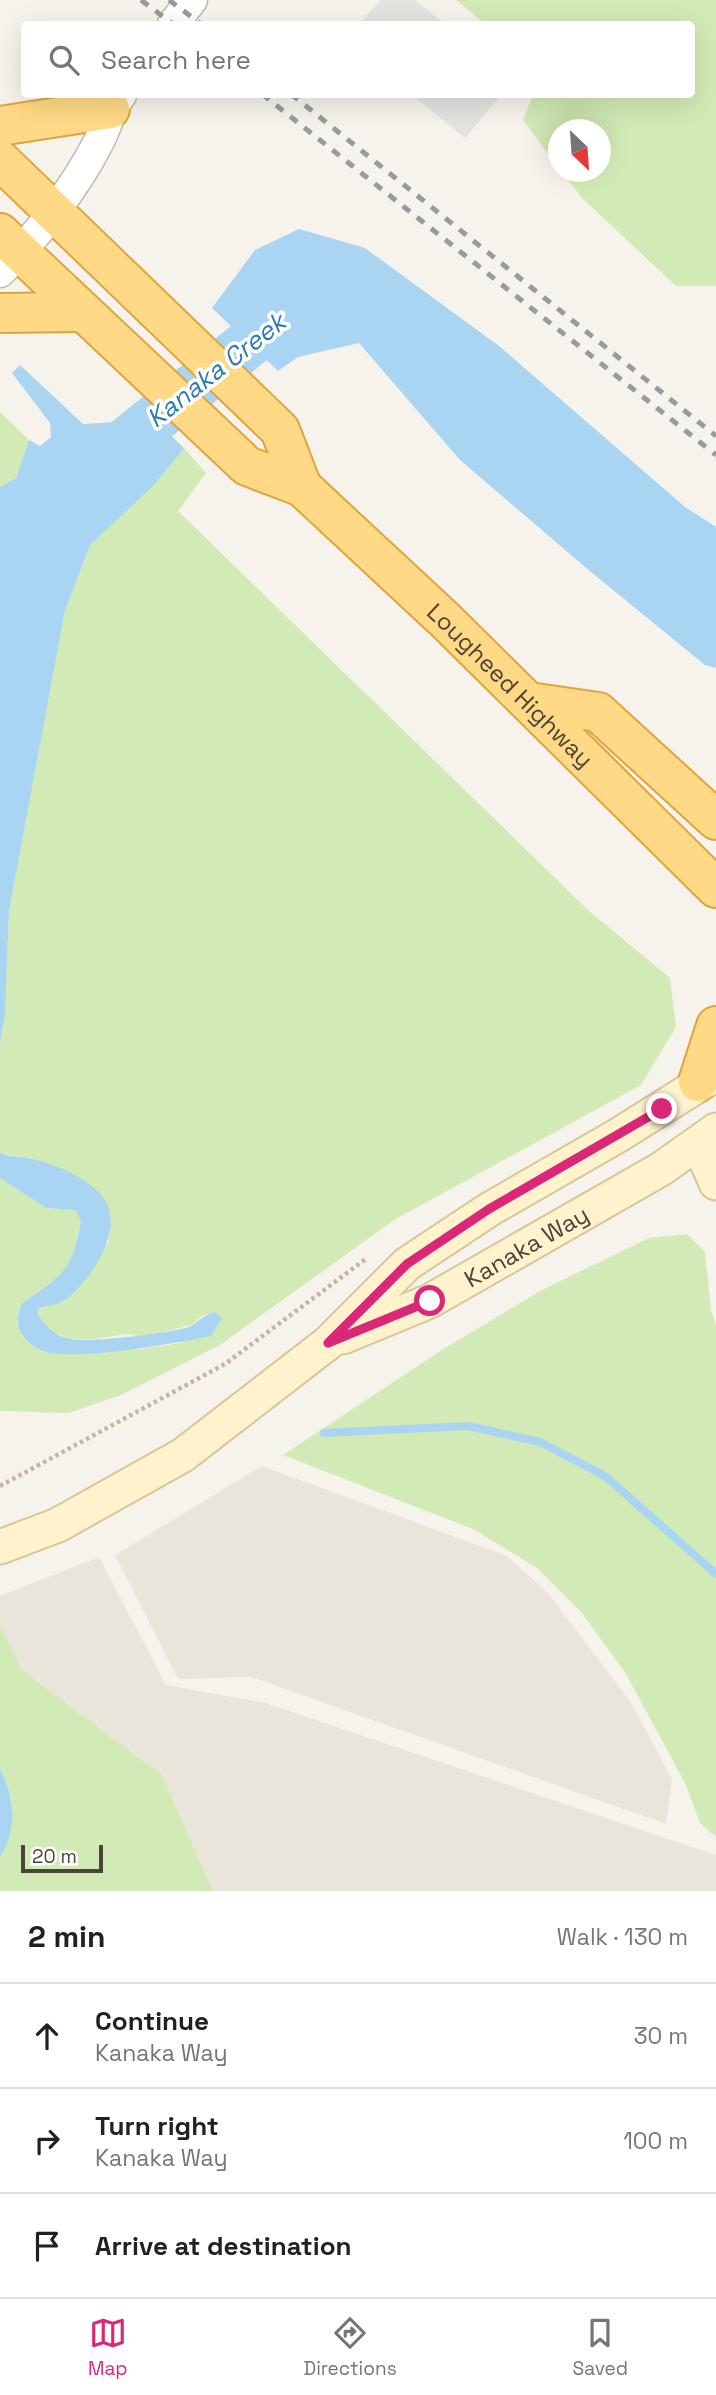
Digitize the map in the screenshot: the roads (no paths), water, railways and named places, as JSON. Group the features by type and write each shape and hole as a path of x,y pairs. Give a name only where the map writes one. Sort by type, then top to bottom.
{"highway":[{"path":"0,127 116,102"},
{"name":"Lougheed Highway","path":"0,160 280,430 302,487"},
{"name":"Lougheed Highway","path":"7,253 81,312 247,466 302,487 529,702 716,888"},
{"path":"0,313 81,312"},
{"path":"529,702 598,712 716,820"},
{"path":"707,1078 716,1026"}],"main road":[{"name":"Kanaka Way","path":"0,1547 58,1525 183,1455 328,1343 407,1264 489,1209 662,1109 707,1078"},
{"name":"Kanaka Way","path":"328,1343 430,1301 707,1137"},
{"path":"707,1137 716,1183"}],"street":[{"path":"175,21 192,0"},
{"path":"7,253 52,212 98,142 116,102"}],"water":[{"path":"299,229 365,248 499,346 685,507 716,527 716,668 705,665 460,460 359,343 298,357 278,371 212,308 255,250"},
{"path":"20,365 83,424 115,422 137,403 184,448 153,486 90,545 65,611 9,911 5,1015 0,1043 0,487 16,478 29,440 40,446 51,437 50,423 12,373"},
{"path":"0,1153 41,1161 70,1173 97,1190 109,1210 111,1224 108,1239 85,1280 65,1300 39,1308 37,1314 51,1330 65,1338 80,1340 131,1337 182,1329 214,1312 222,1318 211,1336 100,1353 57,1354 43,1351 31,1344 18,1325 21,1304 47,1286 63,1270 74,1250 81,1220 75,1210 46,1208 0,1178"},
{"path":"0,1769 9,1791 12,1824 0,1857"}],"waterway":[{"name":"Kanaka Creek","path":"102,461 289,311 305,309"},
{"path":"324,1433 468,1426 540,1442 605,1476 716,1574"}],"railway":[{"path":"141,0 169,21"},
{"path":"169,0 197,21"},
{"path":"267,98 716,455"},
{"path":"296,98 716,436"}]}
